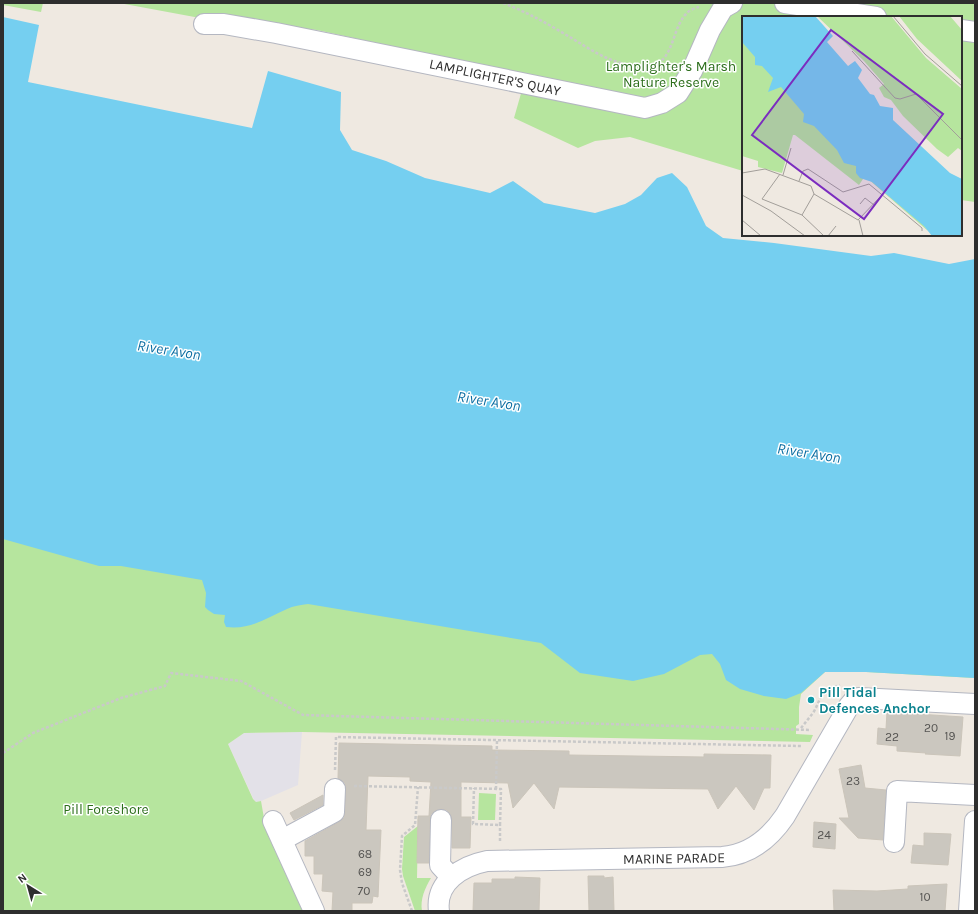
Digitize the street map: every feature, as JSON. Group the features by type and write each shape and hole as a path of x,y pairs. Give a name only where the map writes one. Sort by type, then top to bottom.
{"street":[{"name":"LAMPLIGHTER'S QUAY","path":"204,24 224,24 276,33 645,108 662,103 678,93 692,71 710,30 723,8 732,3"},
{"path":"785,3 870,16"},
{"path":"962,30 975,32"},
{"name":"MARINE PARADE","path":"439,911 439,896 442,889 451,877 474,864 494,860 714,857 736,855 756,846 776,829 849,706 855,699 975,704"},
{"path":"282,840 334,812 340,782"},
{"path":"894,842 897,791 975,795"},
{"path":"441,820 440,865 451,877"},
{"path":"273,821 314,911"},
{"path":"969,911 975,821"}],"path":[{"path":"503,3 519,9 604,57 630,66 647,66 660,62 667,54 686,14 700,6"},
{"path":"3,753 33,733 121,698 165,686 171,673 240,681 303,716 801,729"},
{"path":"474,788 473,824 500,825 501,789 474,788 418,787 340,782 336,737 826,747"},
{"path":"496,789 497,740"},
{"path":"412,911 402,883 400,870 402,836 415,825 418,787"}],"shaded area":[{"path":"302,732 298,785 256,802 228,744 244,733"}],"green space":[{"path":"3,3 43,3 41,12 3,5"},
{"name":"Lamplighter's Marsh Nature Reserve","path":"119,3 975,3 975,202 962,200 962,16 742,16 742,171 630,137 595,141 578,148 514,118 522,90 524,75 317,30 200,18"},
{"name":"Pill Foreshore","path":"3,412 975,678 866,672 825,672 801,694 799,724 796,726 796,734 813,735 810,742 302,732 244,733 228,744 253,799 256,802 261,801 265,824 305,911 3,911"},
{"path":"479,793 496,794 495,820 478,820"},
{"path":"418,826 417,878 431,878 424,894 422,911 415,911 402,869 404,837"}],"water":[{"name":"River Avon","path":"3,17 39,25 28,82 252,128 268,71 341,92 340,130 352,150 386,161 425,178 490,193 513,181 544,203 595,213 625,204 641,195 657,178 672,173 687,187 706,226 723,238 871,256 894,253 949,264 975,259 975,678 866,672 825,672 801,693 786,699 764,696 740,689 726,680 720,664 712,654 700,655 664,674 633,681 580,673 541,643 308,604 289,608 251,625 243,627 226,627 224,622 225,615 214,614 205,607 206,593 202,580 121,566 99,566 3,539"}],"building":[{"path":"887,712 963,717 960,756 897,751 897,746 877,744 878,728 886,729"},
{"path":"339,743 492,746 492,750 569,751 569,755 704,757 704,754 771,755 770,788 764,788 754,810 736,786 718,809 708,789 559,787 554,809 534,783 513,808 508,783 461,782 461,817 471,817 470,848 452,848 451,815 447,810 436,810 431,814 430,820 429,863 417,863 418,816 429,816 431,782 410,781 410,777 368,776 366,830 381,830 378,897 373,896 372,903 352,903 352,911 332,911 333,892 322,891 323,874 314,874 314,856 305,856 305,841 344,818 346,790 345,783 338,778"},
{"path":"861,765 865,788 886,790 883,840 858,838 839,818 849,818 839,769"},
{"path":"323,795 323,805 294,820 290,813"},
{"path":"814,822 836,824 835,849 813,847"},
{"path":"924,833 951,834 948,865 911,863 913,845 924,846"},
{"path":"588,876 604,876 604,878 613,877 614,911 589,911"},
{"path":"515,877 540,878 539,911 473,911 474,883 492,883 492,879 515,879"},
{"path":"947,884 945,911 834,911 833,890 877,891 908,889 908,886"}],"place":[{"name":"Pill Tidal Defences Anchor","path":"811,700"}]}
